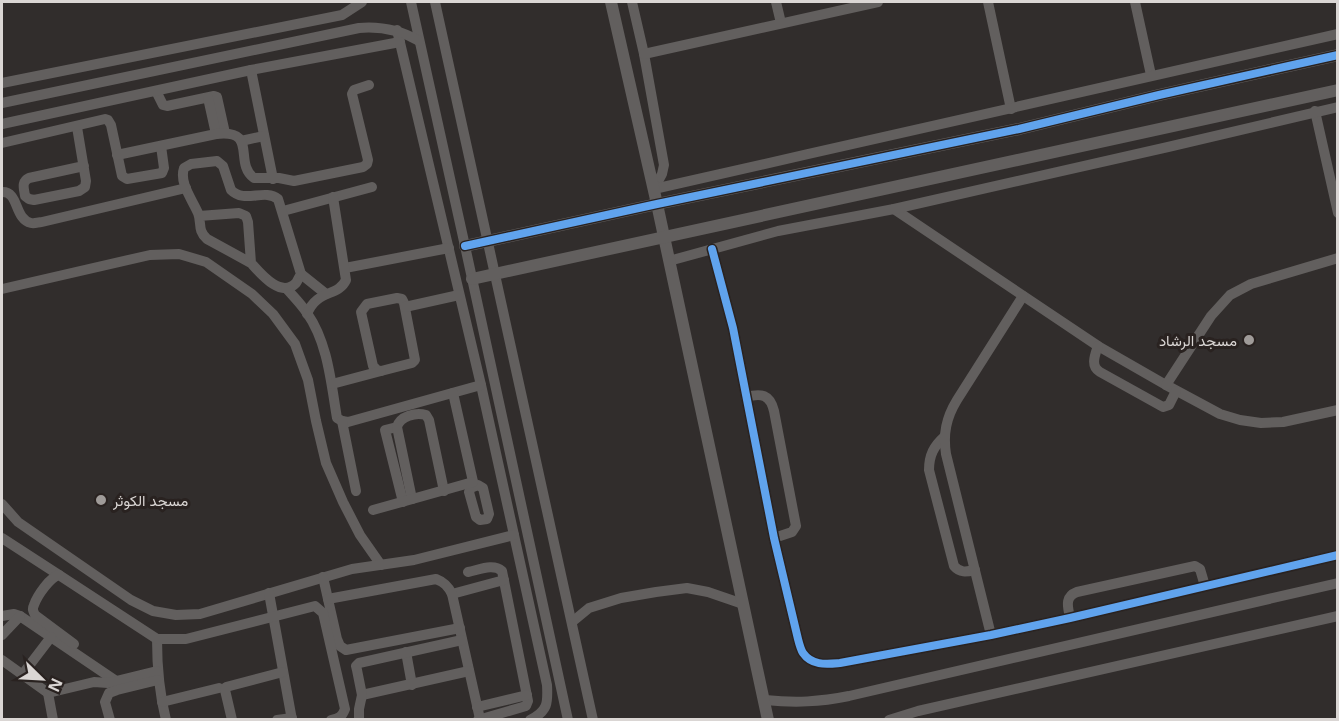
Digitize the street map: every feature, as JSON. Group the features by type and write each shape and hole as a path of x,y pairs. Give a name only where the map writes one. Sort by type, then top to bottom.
{"street":[{"path":"2,83 342,15 362,2"},
{"path":"411,2 568,720"},
{"path":"435,2 593,720"},
{"path":"611,2 654,189 768,720"},
{"path":"632,2 664,165 654,189"},
{"path":"776,2 781,23"},
{"path":"644,54 878,2"},
{"path":"988,2 1011,109"},
{"path":"1135,2 1151,75"},
{"path":"342,15 346,31"},
{"path":"2,103 372,27 397,30 420,41"},
{"path":"397,30 481,385 547,685 548,701 540,715 530,720"},
{"path":"654,189 1338,34"},
{"path":"2,124 251,70 400,42"},
{"path":"465,246 1019,129 1338,56"},
{"path":"251,70 273,179"},
{"path":"117,155 221,134 235,134 241,141 250,176 259,179 279,178 294,181 366,166 368,160 352,94 354,90 369,85"},
{"path":"472,279 1338,90"},
{"path":"156,91 165,106 214,96 218,99 221,134"},
{"path":"669,261 778,231 894,208 1338,107"},
{"path":"1316,111 1338,213"},
{"path":"2,143 105,119 111,125 122,176 127,179 162,173 164,168 162,146"},
{"path":"77,127 84,166 85,187 79,191 34,200 25,196 23,184 25,180 84,166"},
{"path":"241,141 264,136"},
{"path":"326,294 301,274 283,211 275,196 238,195 231,190 223,166 217,161 191,164 184,168 186,188 199,216 202,235 251,263 264,278 275,285 286,288 307,314 318,333 327,360 337,418 348,423 481,385"},
{"path":"283,211 372,187"},
{"path":"2,192 10,193 23,218 31,223 186,188"},
{"path":"238,195 239,213"},
{"path":"307,314 314,301 342,287 346,280 333,197"},
{"path":"894,208 1098,345 1220,414 1261,423 1283,422 1338,410"},
{"path":"199,216 239,213 246,216 251,263"},
{"path":"345,268 449,248"},
{"path":"712,249 733,328 774,538 798,639 803,654 815,663 840,663 991,635 1338,555"},
{"path":"2,289 150,255 179,254 206,262 252,294 273,314 295,344 308,380 326,463 360,536 381,565"},
{"path":"1098,345 1093,363 1097,370 1164,407 1169,405 1171,388 1211,316 1230,295 1251,284 1338,258"},
{"path":"286,288 296,284 301,274"},
{"path":"405,307 459,295"},
{"path":"991,635 946,454 944,437 951,409 1023,296"},
{"path":"332,384 412,363 415,360 402,299 367,304 361,312 373,366 376,370 381,371"},
{"path":"373,510 474,484 453,393"},
{"path":"746,397 765,396 772,402 783,454 796,526 792,532 774,538"},
{"path":"408,501 385,430 397,427 398,421 402,418 421,414 426,415 429,420 444,490"},
{"path":"342,421 356,491"},
{"path":"944,437 932,451 929,470 954,566 963,572 975,570"},
{"path":"2,504 18,522 131,600 153,611 176,615 200,614 352,568 414,560 514,535"},
{"path":"5,543 157,639 186,639 315,606 324,613 345,709 343,715 331,720"},
{"path":"1070,618 1067,601 1077,592 1193,566 1200,569 1204,586"},
{"path":"328,599 436,579 443,582 452,594 479,719 526,706 528,701 502,571 494,567 468,572"},
{"path":"59,575 53,576 48,582 33,609 35,615 74,644"},
{"path":"323,577 337,639 340,646 346,650 461,634"},
{"path":"452,594 504,580"},
{"path":"765,700 821,701 849,696 1338,583"},
{"path":"572,622 589,608 621,598 687,588 743,603"},
{"path":"270,593 292,719 277,720"},
{"path":"2,616 14,614 20,616 116,681"},
{"path":"2,635 20,616"},
{"path":"890,720 918,711 1338,616"},
{"path":"359,720 362,695 356,666 359,663 406,652 461,634"},
{"path":"22,675 51,637"},
{"path":"157,639 158,675 166,720"},
{"path":"406,652 412,685"},
{"path":"2,660 48,693 53,720"},
{"path":"161,699 283,669"},
{"path":"232,720 226,687 283,669"},
{"path":"362,695 469,671"},
{"path":"48,693 94,682 108,683 158,675"},
{"path":"110,720 105,702 109,693 158,675"},
{"path":"477,707 527,695"}],"cycle path":[{"path":"465,246 1019,129 1338,55"},
{"path":"712,249 733,328 774,538 798,639 803,653 811,660 820,663 840,663 991,635 1338,555"}],"place":[{"name":"مسجد الرشاد","path":"1249,340"},
{"name":"مسجد الكوثر","path":"101,500"}]}
